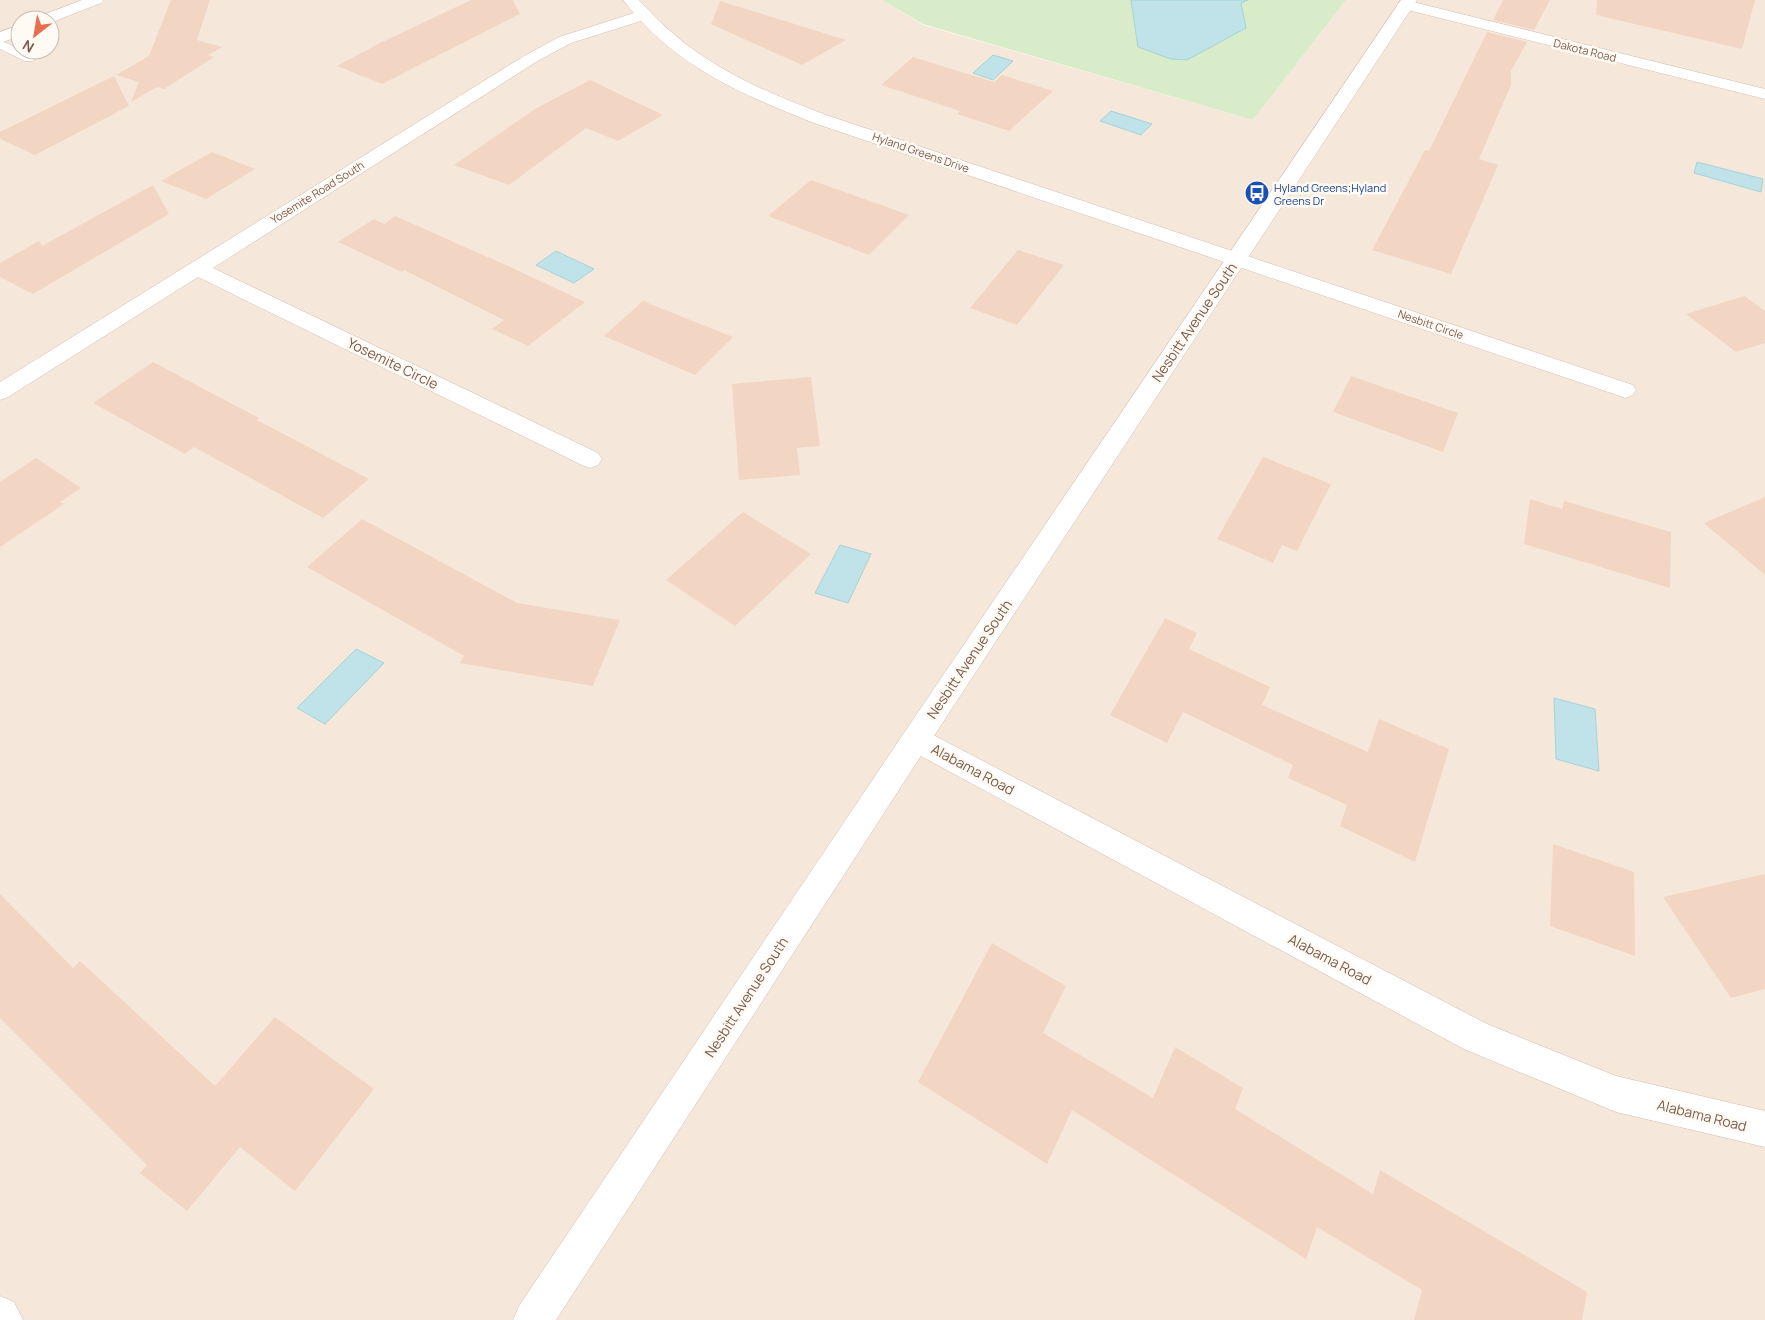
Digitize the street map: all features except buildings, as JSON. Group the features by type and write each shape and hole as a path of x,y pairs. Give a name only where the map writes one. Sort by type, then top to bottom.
{"street":[{"path":"60,14 96,0"},
{"name":"Hyland Greens Drive","path":"630,0 672,43 712,72 762,97 820,119 1236,258"},
{"name":"Dakota Road","path":"1407,3 1765,94"},
{"name":"Nesbitt Avenue South","path":"533,1320 916,739 1407,3"},
{"name":"Yosemite Road South","path":"0,392 530,59 565,40 644,15"},
{"name":"Nesbitt Circle","path":"1236,258 1625,390"},
{"name":"Yosemite Circle","path":"197,268 590,458"},
{"name":"Alabama Road","path":"916,739 1476,1036 1616,1094 1765,1130"},
{"path":"0,1316 3,1320"}],"shaded area":[{"path":"0,0 882,0 923,25 1253,120 1346,0 1765,0 1765,1320 0,1320"}],"green space":[{"path":"882,0 1346,0 1253,120 923,24"}],"water":[{"path":"1131,0 1248,0 1241,3 1246,28 1187,60 1171,59 1138,47"},
{"path":"993,55 1013,61 993,80 973,73"},
{"path":"1111,111 1152,124 1141,135 1100,121"},
{"path":"1697,162 1763,179 1761,192 1694,173"},
{"path":"556,251 594,269 574,283 536,265"},
{"path":"840,545 871,554 848,603 815,593"},
{"path":"356,649 384,663 325,724 297,708"},
{"path":"1554,698 1595,709 1599,771 1556,759"}],"place":[{"name":"Hyland Greens;Hyland Greens Dr","path":"1257,193"}]}
